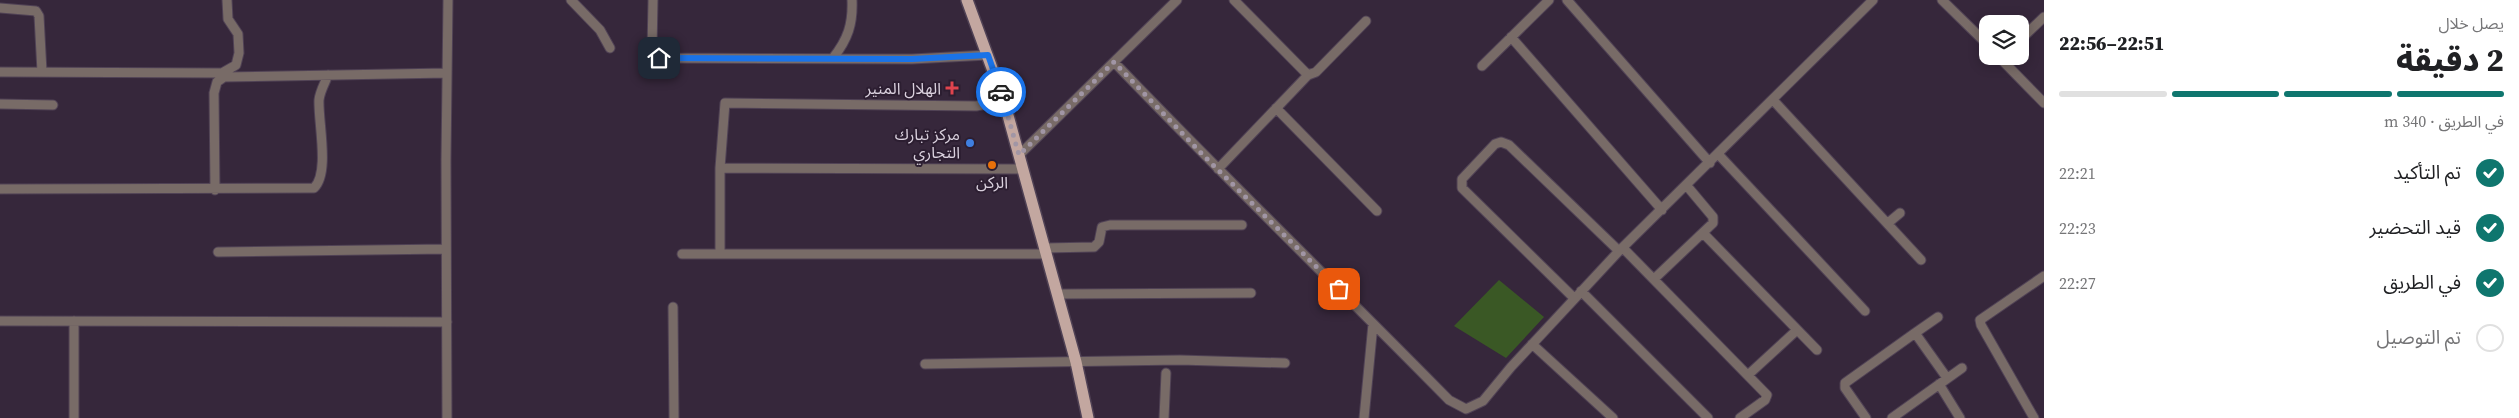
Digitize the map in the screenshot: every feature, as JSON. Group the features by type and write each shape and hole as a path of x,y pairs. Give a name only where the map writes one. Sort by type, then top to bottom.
{"main road":[{"path":"967,0 1004,101 1058,294 1076,362 1088,418"}],"street":[{"path":"0,72 203,74 229,70 238,62 240,43 235,27 228,19 227,0"},
{"path":"447,418 448,0"},
{"path":"571,0 600,30 610,48"},
{"path":"653,0 652,50 653,54 659,58 912,59 988,55"},
{"path":"833,58 849,32 853,17 852,0"},
{"path":"1019,155 1177,0"},
{"path":"1234,0 1308,75"},
{"path":"1482,66 1549,0"},
{"path":"1567,0 1710,163"},
{"path":"1114,62 1449,400 1466,409 1483,401 1574,298 1873,0"},
{"path":"1942,0 1979,36"},
{"path":"0,8 36,11 39,16 42,72"},
{"path":"2029,31 2044,17"},
{"path":"1218,169 1308,75 1316,72 1366,21"},
{"path":"1510,37 1662,210"},
{"path":"2009,65 2044,102"},
{"path":"215,190 214,93 220,79 229,75 447,72"},
{"path":"0,189 310,189 316,186 322,170 320,95 328,75"},
{"path":"1773,100 1921,260"},
{"path":"720,253 720,168 725,103 976,106 1004,101"},
{"path":"0,104 53,105"},
{"path":"1276,108 1377,211"},
{"path":"1574,298 1462,188 1462,179 1495,144 1501,142 1509,145 1654,279 1767,395 1767,398 1740,418"},
{"path":"1718,154 1865,312"},
{"path":"720,168 1023,169"},
{"path":"1654,279 1713,223 1714,218 1687,186"},
{"path":"1888,223 1900,213"},
{"path":"682,254 1045,251 1094,248 1098,244 1102,227 1110,225 1242,225"},
{"path":"1703,233 1817,350"},
{"path":"218,252 446,249"},
{"path":"2034,418 1981,325 1980,320 2044,276"},
{"path":"1581,291 1708,418"},
{"path":"1058,294 1251,293"},
{"path":"673,307 674,418"},
{"path":"1866,418 1845,388 1847,380 1938,317"},
{"path":"0,321 448,322"},
{"path":"74,321 74,418"},
{"path":"1364,418 1373,324"},
{"path":"1748,376 1797,330"},
{"path":"1915,333 1943,381 1960,418"},
{"path":"1532,344 1613,418"},
{"path":"925,364 1180,360 1285,363"},
{"path":"1895,417 1962,368"},
{"path":"1164,418 1166,373"},
{"path":"1081,418 1088,418"}],"green space":[{"path":"1499,280 1544,317 1506,358 1454,326"}],"way so far":[{"path":"1001,92 1019,155 1114,62 1205,157 1298,246 1339,289"}],"place":[{"name":"الهلال المنير","path":"952,88"},
{"name":"مركز تبارك التجاري","path":"970,143"},
{"name":"الركن","path":"992,165"}],"route":[{"path":"659,58 912,59 988,55 1001,92"}]}
